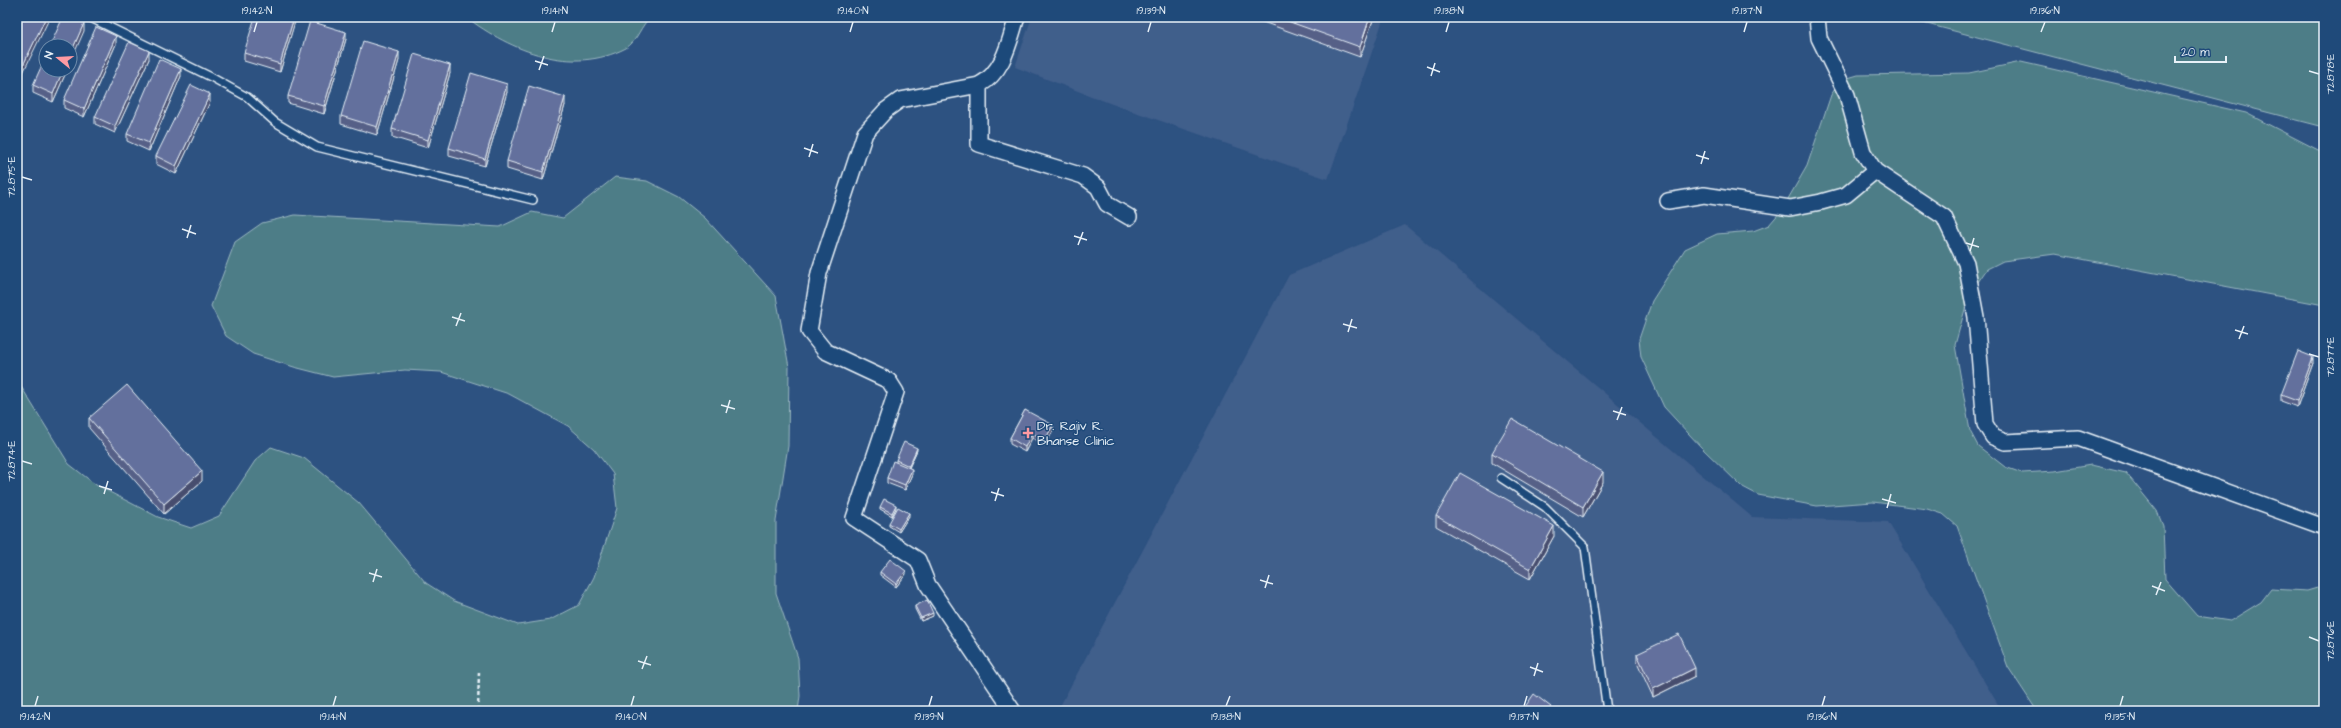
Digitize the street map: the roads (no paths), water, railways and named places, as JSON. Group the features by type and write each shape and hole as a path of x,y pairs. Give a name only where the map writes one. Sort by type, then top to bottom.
{"street":[{"path":"1013,710 928,585 918,560 854,518 896,392 889,381 825,351 809,331 819,272 865,133 886,110 900,100 979,85 988,80 1001,65 1017,17"},
{"path":"1817,17 1819,38 1847,95 1863,152 1875,171 1944,217 1956,239 1966,263 1976,317 1986,424 1993,437 2005,442 2078,438 2324,527"},
{"path":"979,85 979,144 1083,176 1098,187 1107,204 1129,217"},
{"path":"1668,201 1704,195 1790,208 1846,195 1875,171"}],"lane":[{"path":"89,17 241,94 275,122 317,147 533,200"},
{"path":"1501,478 1545,507 1585,547 1607,711"}],"place":[{"name":"Dr. Rajiv R. Bhanse Clinic","path":"1028,433"}]}
